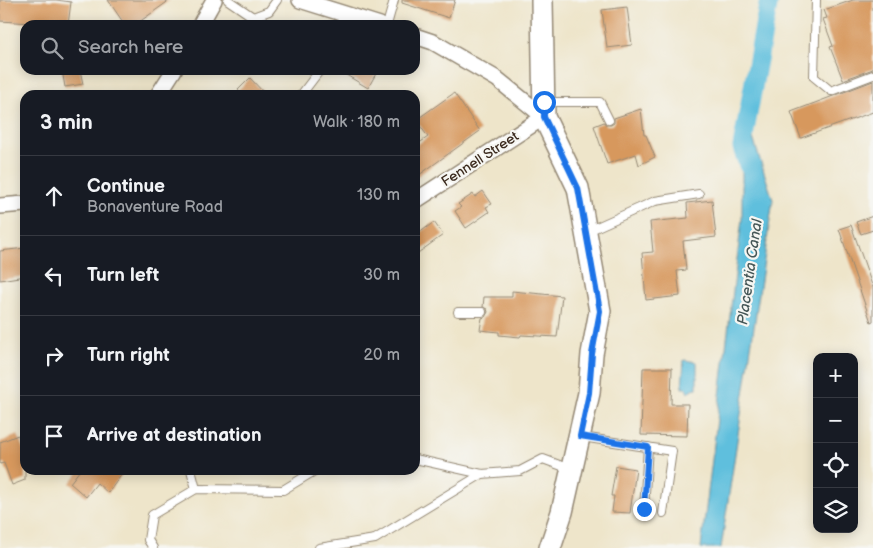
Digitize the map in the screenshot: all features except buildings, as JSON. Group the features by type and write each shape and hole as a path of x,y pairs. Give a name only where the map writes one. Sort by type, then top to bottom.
{"street":[{"path":"203,20 214,0"},
{"path":"300,0 355,20"},
{"path":"542,0 544,110 578,188 600,311 592,354 589,393 580,436 562,512 550,548"},
{"path":"420,38 433,42 497,79 544,110"},
{"path":"161,90 171,75"},
{"name":"Fennell Street","path":"420,197 544,110"},
{"path":"0,206 20,204"}],"lane":[{"path":"228,0 253,17 269,11 277,0"},
{"path":"388,20 394,0"},
{"path":"816,0 814,76 831,91 873,75"},
{"path":"305,90 316,75"},
{"path":"544,110 600,102 609,120"},
{"path":"587,232 655,201 699,194"},
{"path":"458,312 482,312"},
{"path":"580,436 672,451 663,513"},
{"path":"644,509 648,447"},
{"path":"420,460 482,474 520,471 543,460 572,470"},
{"path":"319,548 375,539 482,474"},
{"path":"192,475 196,489"},
{"path":"153,548 148,540 152,515 196,489 283,490 308,475"}],"water":[{"path":"769,0 772,0 752,135 773,200 721,548 701,548 742,219 742,147"},
{"path":"684,360 697,362 697,388 692,389 688,393 686,388 682,388"}],"waterway":[{"name":"Placentia Canal","path":"748,165 742,147 769,0"}],"route":[{"path":"544,102 544,117 578,188 600,311 592,354 589,393 580,436 648,447 644,509"}]}
